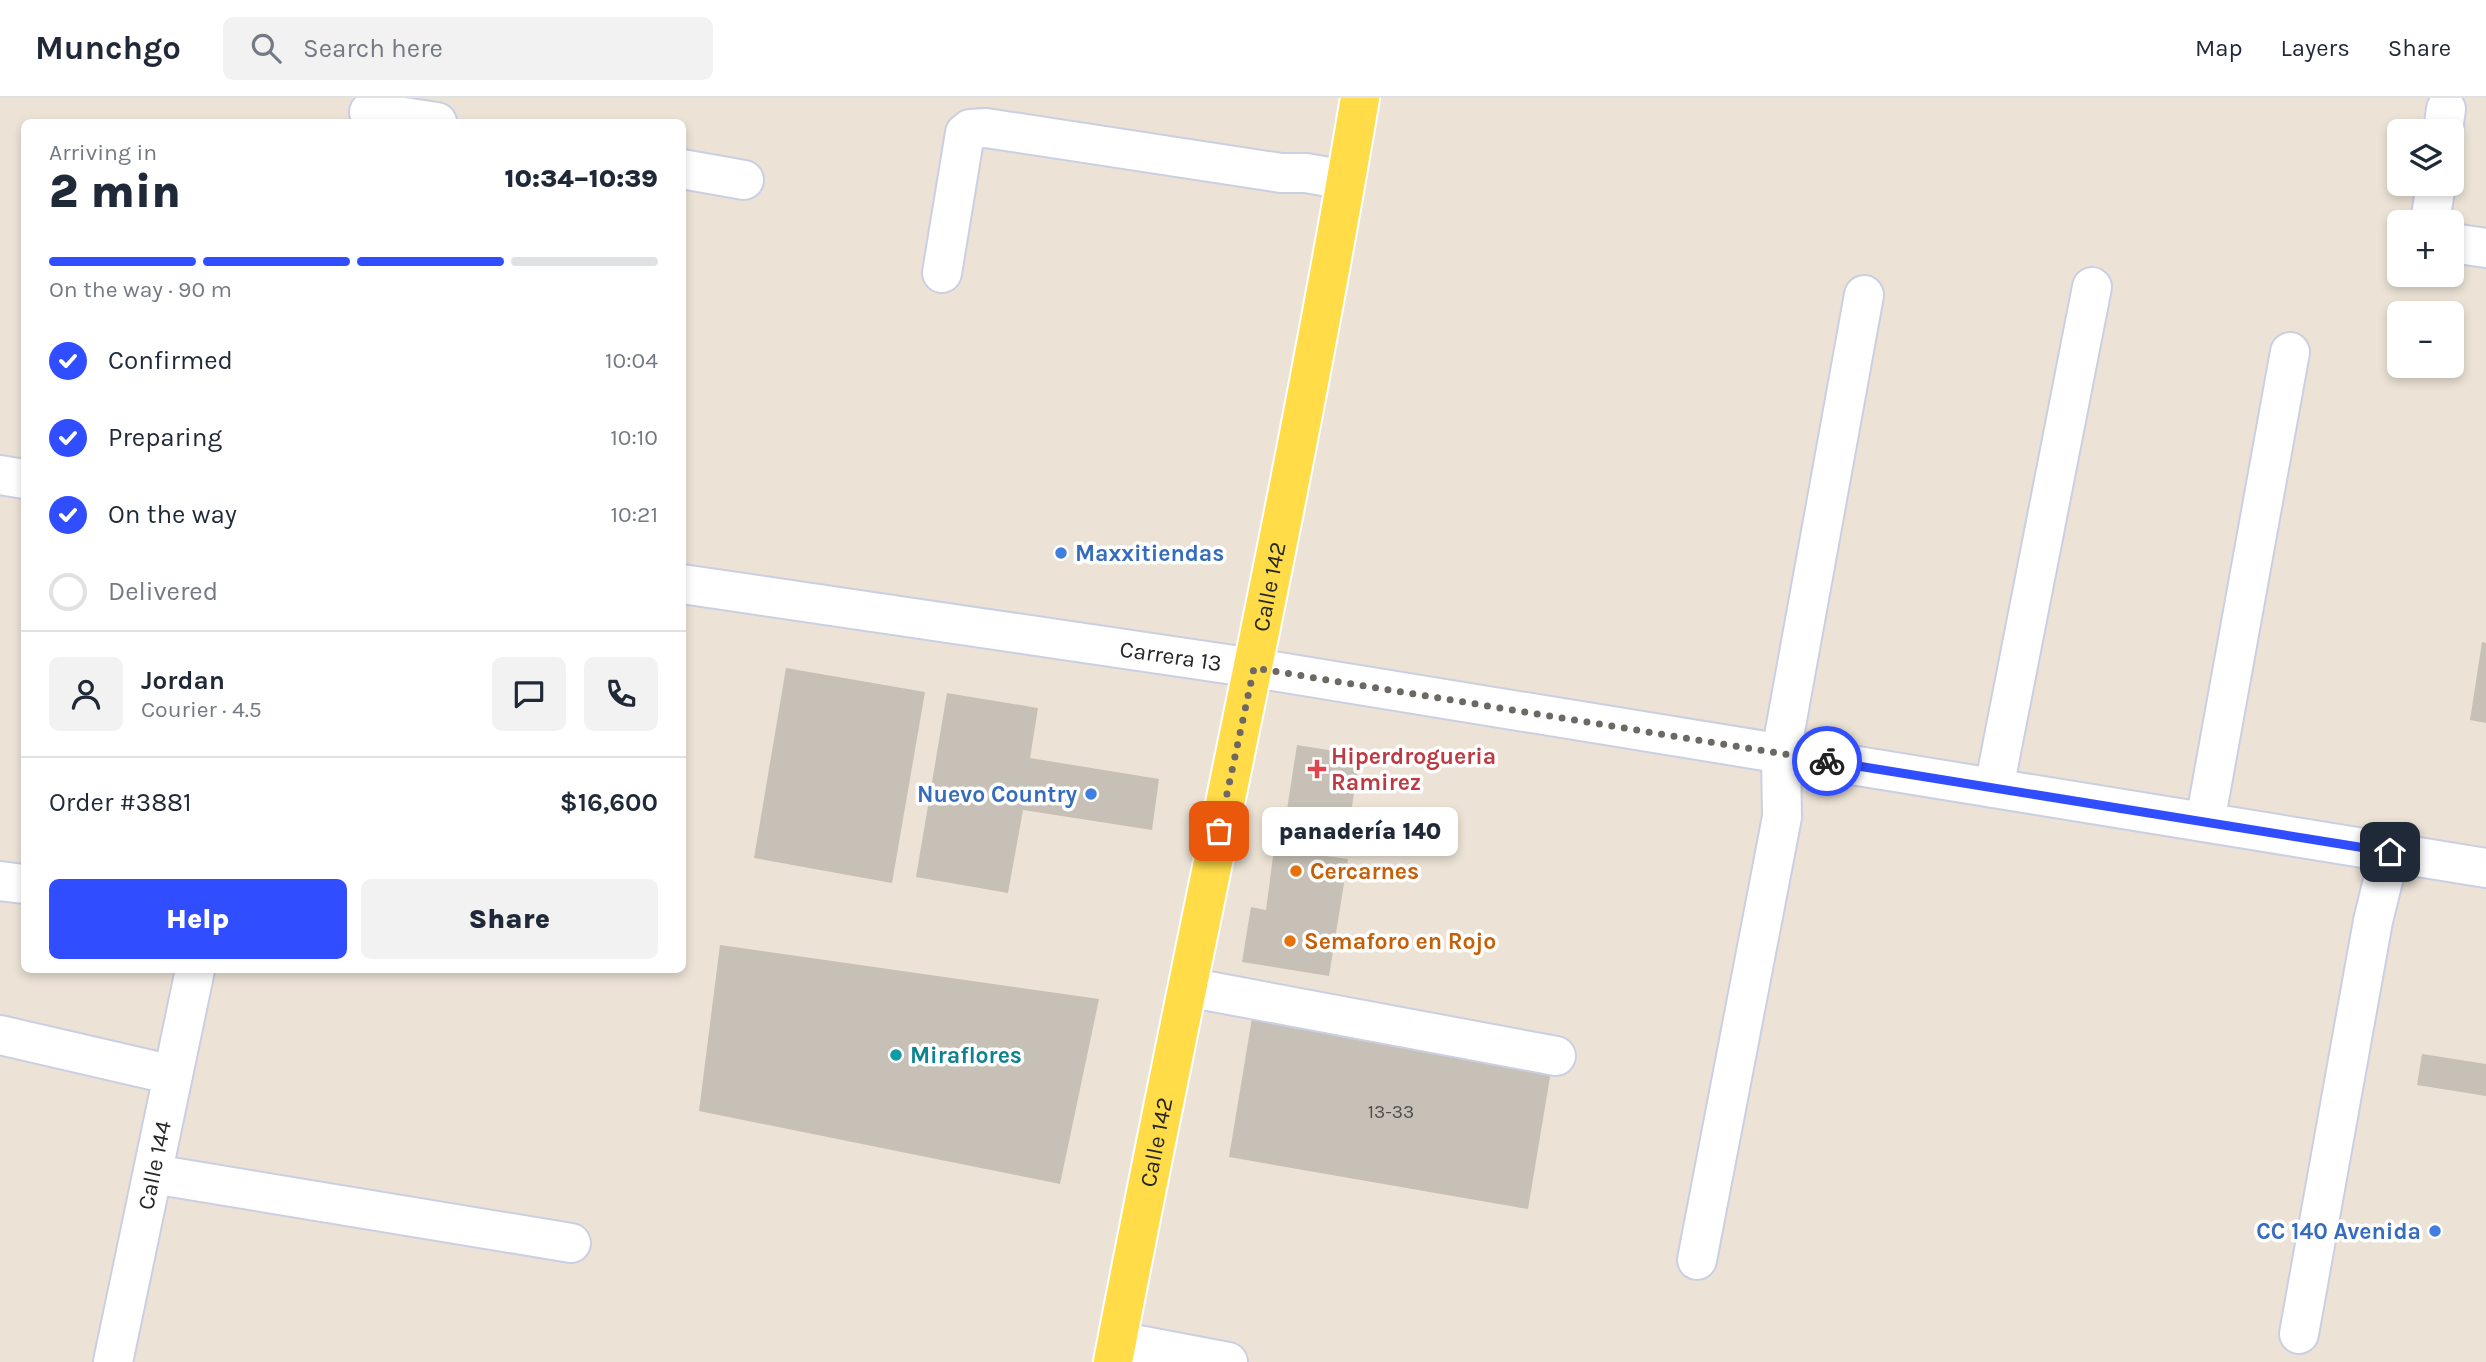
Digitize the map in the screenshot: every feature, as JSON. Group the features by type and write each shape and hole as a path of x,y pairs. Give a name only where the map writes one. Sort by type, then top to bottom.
{"main road":[{"name":"Calle 142","path":"1115,1352 1187,987 1254,668 1360,98"}],"street":[{"path":"370,111 419,119"},
{"path":"942,273 965,133 970,129 986,128 1281,173 1306,173 1346,180"},
{"path":"686,170 744,180"},
{"path":"2464,245 2486,248"},
{"path":"1994,788 2092,287"},
{"path":"1697,1260 1782,817 1781,754 1864,295"},
{"path":"2206,822 2290,352"},
{"path":"0,475 21,478"},
{"name":"Carrera 13","path":"686,585 1254,668 2486,868"},
{"path":"2299,1334 2373,920 2390,852"},
{"path":"0,881 21,884"},
{"name":"Calle 144","path":"113,1362 194,973"},
{"path":"1187,987 1556,1056"},
{"path":"0,1035 173,1075"},
{"path":"153,1174 571,1243"},
{"path":"1115,1352 1158,1347 1228,1362"}],"building":[{"path":"2482,642 2486,643 2486,723 2470,720"},
{"path":"786,668 925,692 892,883 754,858"},
{"path":"947,693 1038,708 1030,758 1159,779 1152,830 1023,810 1008,893 916,877"},
{"path":"1297,745 1360,755 1346,845 1283,835"},
{"path":"1274,849 1348,859 1329,976 1242,962 1251,907 1266,910"},
{"name":"Miraflores","path":"720,945 1099,999 1060,1184 699,1111"},
{"path":"1253,1012 1552,1065 1528,1209 1229,1157"},
{"path":"2422,1054 2486,1064 2486,1096 2417,1085"}],"way so far":[{"path":"1219,831 1254,668 1827,761"}],"place":[{"name":"Maxxitiendas","path":"1061,553"},
{"name":"Hiperdrogueria Ramirez","path":"1317,769"},
{"name":"Nuevo Country","path":"1091,794"},
{"name":"panadería 140","path":"1219,831"},
{"name":"Cercarnes","path":"1296,871"},
{"name":"Semaforo en Rojo","path":"1290,941"},
{"name":"Miraflores","path":"896,1055"},
{"name":"CC 140 Avenida","path":"2435,1231"}],"route":[{"path":"1827,761 2390,852"}]}
